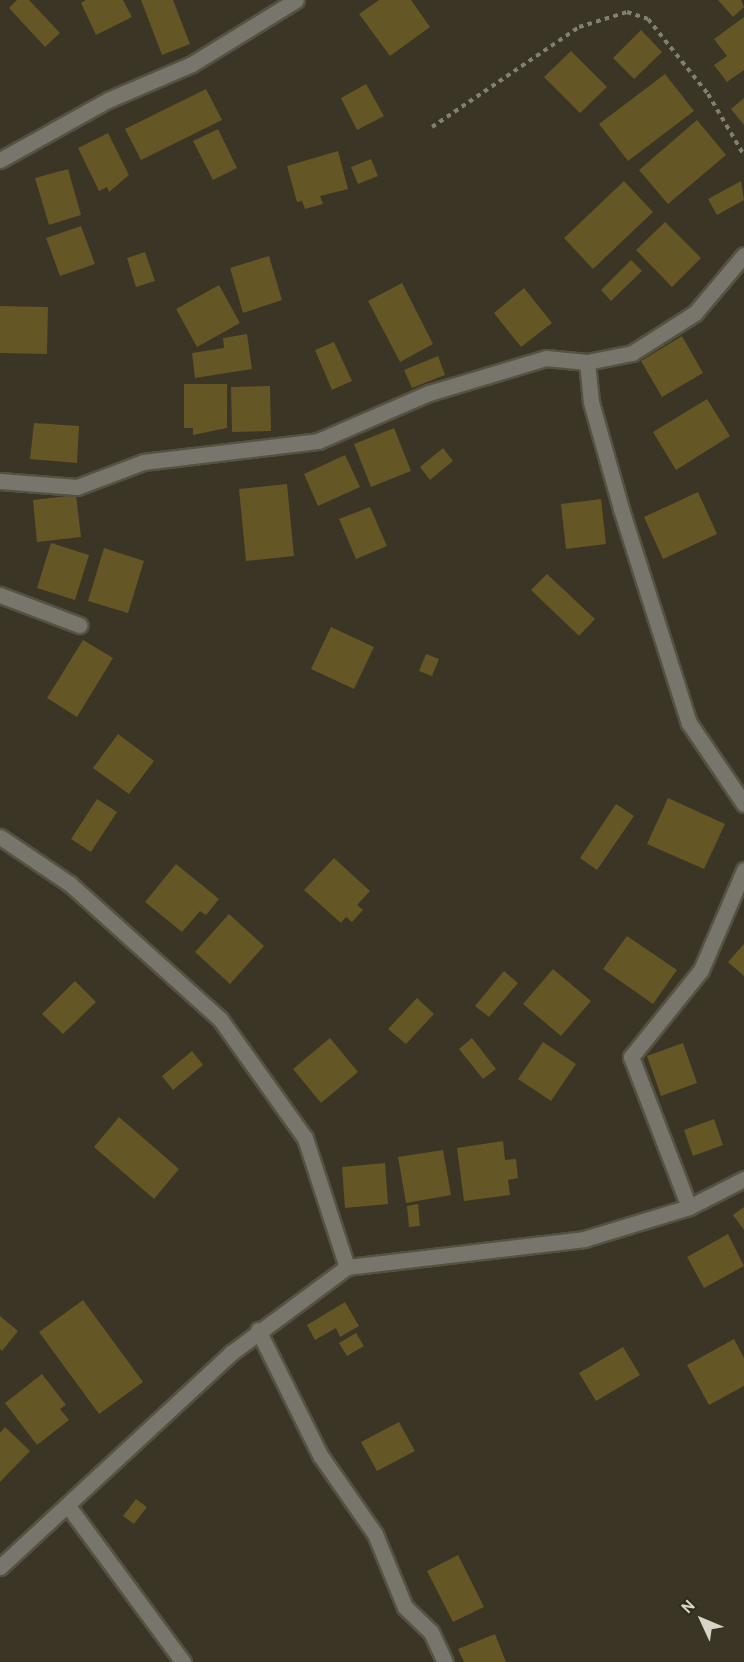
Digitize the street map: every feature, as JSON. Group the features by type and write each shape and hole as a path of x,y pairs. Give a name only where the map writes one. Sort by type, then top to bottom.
{"street":[{"path":"0,160 108,100 192,64 296,0"},
{"path":"0,481 77,487 143,462 318,441 475,379 546,358 587,362 632,353 695,313 744,255"},
{"path":"587,362 591,402 618,499 689,723 744,804"},
{"path":"0,595 79,625"},
{"path":"0,837 70,884 220,1020 305,1137 347,1267"},
{"path":"689,1207 631,1057 701,970 744,870"},
{"path":"0,1568 258,1330 347,1267 584,1239 689,1207 744,1179"},
{"path":"258,1330 320,1455 375,1534 405,1606 431,1632 445,1662"},
{"path":"68,1506 183,1662"}],"path":[{"path":"432,127 579,27 627,12 648,19 708,94 744,155"}],"building":[{"path":"17,0 29,0 60,33 45,47 9,8"},
{"path":"86,0 123,0 132,17 96,35 81,3"},
{"path":"141,0 173,0 190,44 162,55"},
{"path":"379,0 411,0 430,27 390,56 359,14"},
{"path":"718,0 741,0 744,7 733,17"},
{"path":"744,17 744,70 727,82 714,65 727,56 714,39"},
{"path":"641,30 662,52 634,79 613,58"},
{"path":"571,51 607,87 580,113 544,77"},
{"path":"665,74 694,111 628,161 599,124"},
{"path":"366,84 384,116 357,130 341,98"},
{"path":"206,89 222,120 141,160 125,129"},
{"path":"744,98 744,125 731,109"},
{"path":"697,120 726,155 668,204 639,170"},
{"path":"218,129 237,168 213,180 193,141"},
{"path":"108,133 129,175 109,192 107,187 99,191 78,148"},
{"path":"338,151 348,189 320,196 323,204 305,209 302,201 297,202 287,166"},
{"path":"371,159 378,176 358,184 351,167"},
{"path":"68,169 81,215 49,225 35,178"},
{"path":"624,181 653,212 593,269 564,238"},
{"path":"741,181 744,200 717,215 708,199"},
{"path":"665,222 701,258 672,287 636,250"},
{"path":"81,226 95,264 60,276 46,238"},
{"path":"145,252 155,281 136,287 127,258"},
{"path":"269,256 282,300 243,313 230,268"},
{"path":"631,260 642,271 611,301 601,290"},
{"path":"402,283 433,344 400,362 368,301"},
{"path":"219,285 240,323 197,347 176,309"},
{"path":"524,288 552,323 521,347 494,313"},
{"path":"0,306 48,307 47,354 0,353"},
{"path":"247,334 252,369 195,378 192,353 224,348 223,338"},
{"path":"682,336 703,373 662,397 641,361"},
{"path":"334,342 352,381 332,390 315,350"},
{"path":"438,356 445,375 412,388 404,370"},
{"path":"184,384 227,384 227,428 193,435 193,428 184,428"},
{"path":"270,386 271,431 232,432 231,387"},
{"path":"707,399 730,436 676,470 653,432"},
{"path":"34,423 79,426 77,463 30,459"},
{"path":"394,428 411,471 371,487 354,444"},
{"path":"443,448 453,461 430,480 420,467"},
{"path":"345,455 360,487 318,506 304,474"},
{"path":"287,484 294,556 246,561 239,489"},
{"path":"698,492 717,534 663,559 644,517"},
{"path":"76,495 81,537 37,542 33,500"},
{"path":"601,499 606,544 566,549 561,504"},
{"path":"370,507 387,546 356,559 339,519"},
{"path":"51,543 89,555 75,600 37,588"},
{"path":"104,548 144,561 128,613 88,601"},
{"path":"547,574 595,619 579,636 531,590"},
{"path":"331,627 374,647 354,689 311,669"},
{"path":"83,640 113,658 77,717 47,698"},
{"path":"426,654 439,659 432,676 419,671"},
{"path":"118,734 154,761 129,794 93,768"},
{"path":"668,798 725,824 704,869 647,844"},
{"path":"97,799 117,812 91,852 71,839"},
{"path":"616,804 634,816 597,870 580,858"},
{"path":"334,858 370,891 357,905 363,910 352,922 346,917 341,923 304,890"},
{"path":"176,864 219,899 206,915 200,911 182,932 145,902"},
{"path":"229,914 264,946 230,984 195,952"},
{"path":"627,936 677,970 653,1004 603,969"},
{"path":"744,944 744,976 728,962"},
{"path":"553,969 591,1001 561,1036 523,1004"},
{"path":"504,971 518,983 489,1017 475,1006"},
{"path":"75,981 96,1002 63,1034 42,1014"},
{"path":"417,998 434,1014 406,1044 388,1029"},
{"path":"330,1038 358,1072 321,1103 293,1069"},
{"path":"472,1038 496,1069 483,1079 459,1049"},
{"path":"543,1042 576,1064 551,1101 518,1079"},
{"path":"683,1043 697,1083 661,1096 647,1056"},
{"path":"192,1051 203,1065 173,1090 162,1076"},
{"path":"119,1117 179,1169 154,1199 94,1147"},
{"path":"714,1119 723,1145 693,1156 684,1130"},
{"path":"503,1141 505,1160 516,1159 518,1178 508,1180 510,1195 464,1201 457,1148"},
{"path":"443,1150 451,1195 406,1203 398,1157"},
{"path":"385,1163 388,1204 345,1208 342,1167"},
{"path":"418,1204 420,1226 409,1227 407,1206"},
{"path":"744,1207 744,1230 733,1215"},
{"path":"728,1234 744,1266 704,1288 687,1257"},
{"path":"83,1300 143,1382 99,1414 39,1332"},
{"path":"345,1302 359,1326 340,1337 336,1328 315,1340 307,1325"},
{"path":"0,1316 18,1331 2,1351 0,1349"},
{"path":"356,1333 364,1346 347,1356 339,1343"},
{"path":"734,1339 744,1358 744,1386 709,1405 687,1365"},
{"path":"623,1347 640,1375 596,1401 579,1373"},
{"path":"42,1374 66,1405 60,1409 69,1420 37,1445 5,1403"},
{"path":"399,1422 415,1451 377,1471 361,1442"},
{"path":"5,1427 30,1451 0,1482 0,1433"},
{"path":"136,1499 147,1507 134,1524 123,1516"},
{"path":"458,1555 484,1607 453,1622 427,1571"},
{"path":"495,1634 506,1662 464,1662 458,1649"}]}
